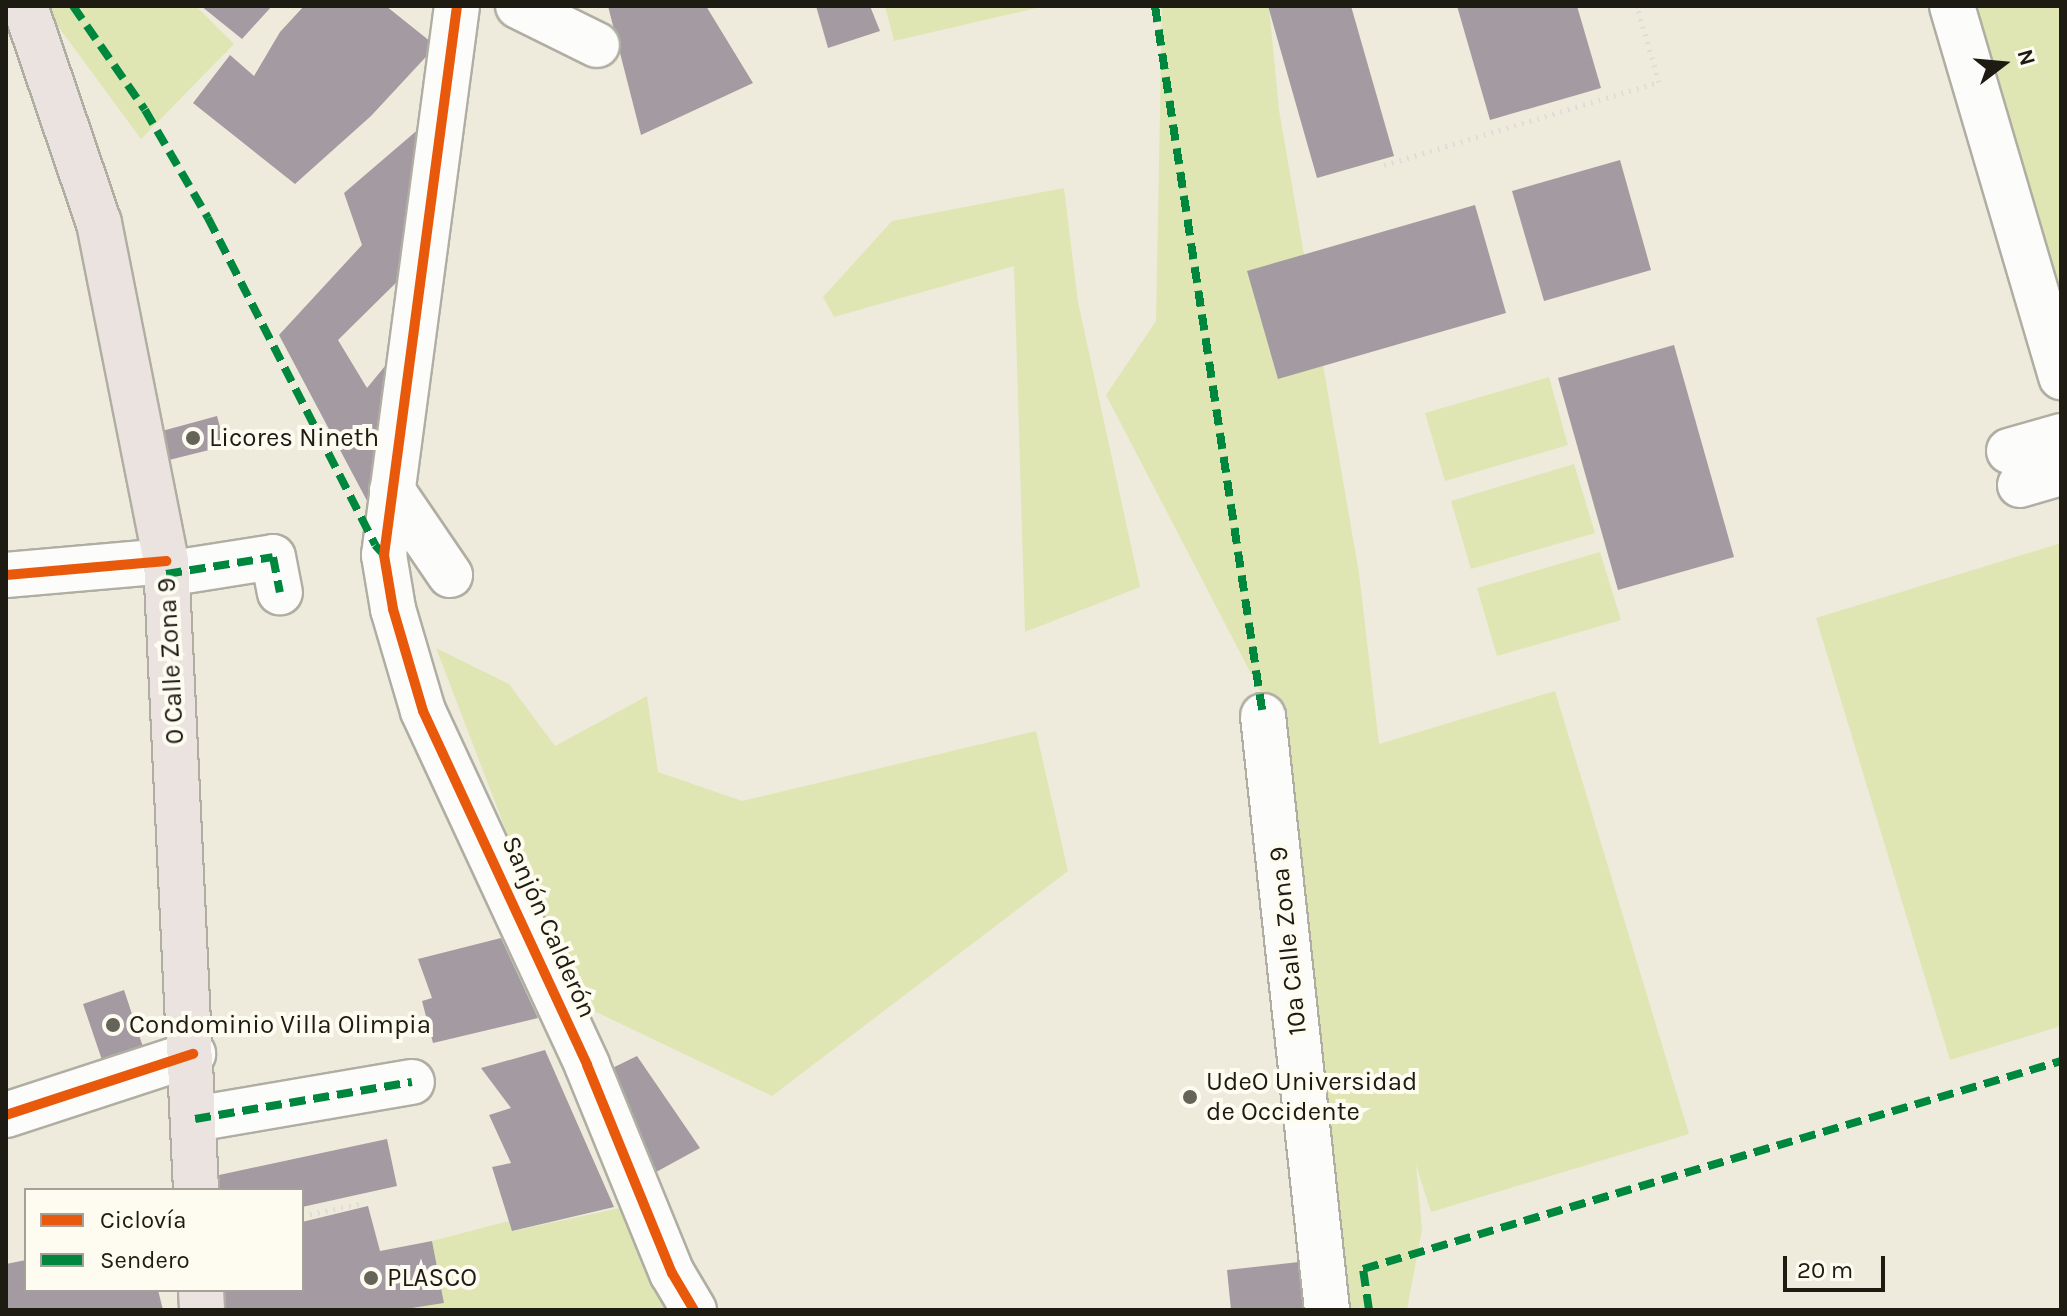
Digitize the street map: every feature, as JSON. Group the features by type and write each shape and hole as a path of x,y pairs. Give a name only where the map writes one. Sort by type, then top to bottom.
{"main road":[{"name":"0 Calle Zona 9","path":"25,6 99,223 166,567 193,1054 196,1188"}],"street":[{"path":"518,6 597,45"},
{"path":"1952,6 2061,377"},
{"name":"Sanjón Calderón","path":"458,7 384,555 393,609 423,711 587,1065 660,1246 694,1310"},
{"path":"2061,436 2014,468 2061,473"},
{"path":"392,490 450,575"},
{"path":"6,575 166,567 273,557 280,592"},
{"name":"10a Calle Zona 9","path":"1263,716 1327,1310"},
{"path":"6,1115 193,1054"},
{"path":"195,1119 412,1082"}],"path":[{"path":"1384,165 1659,82 1637,6"},
{"path":"304,1216 362,1203"}],"green space":[{"path":"43,6 196,6 234,44 141,139"},
{"path":"885,6 1045,6 894,41"},
{"path":"1162,6 1269,6 1279,110 1359,573 1379,744 1555,691 1689,1134 1431,1212 1416,1165 1422,1229 1407,1310 1340,1310 1271,712 1106,395 1156,321"},
{"path":"1969,6 2061,6 2061,336"},
{"path":"1064,188 1078,302 1140,587 1025,632 1014,266 834,317 823,297 892,221"},
{"path":"1549,377 1568,445 1445,481 1425,413"},
{"path":"1574,464 1595,533 1471,569 1451,501"},
{"path":"2061,543 2061,1026 1950,1060 1816,618"},
{"path":"1600,552 1621,620 1497,656 1477,588"},
{"path":"436,648 509,684 555,746 647,696 658,772 742,801 1036,731 1068,871 772,1096 571,1000"},
{"path":"629,1206 675,1306 654,1310 399,1310 444,1303 432,1241 509,1221 513,1231"}],"building":[{"path":"201,6 272,6 242,39"},
{"path":"304,6 386,6 436,46 371,116 295,184 193,103 230,55 254,76 280,32"},
{"path":"608,6 706,6 753,83 641,135"},
{"path":"816,6 870,6 880,31 828,48"},
{"path":"1268,6 1351,6 1394,156 1317,178"},
{"path":"1457,6 1577,6 1601,88 1490,120"},
{"path":"421,127 411,268 338,340 367,388 399,349 374,514 279,335 362,245 344,193"},
{"path":"1620,160 1651,270 1544,301 1512,191"},
{"path":"1475,205 1506,313 1278,379 1247,271"},
{"path":"1674,345 1734,557 1618,590 1558,378"},
{"name":"Licores Nineth","path":"217,416 225,446 169,460 162,431"},
{"path":"501,938 538,1018 433,1043 422,1001 432,998 418,959"},
{"name":"Condominio Villa Olimpia","path":"124,990 143,1047 102,1060 83,1004"},
{"path":"545,1050 614,1207 512,1231 492,1167 511,1163 489,1115 511,1108 481,1068"},
{"path":"637,1056 700,1148 647,1177 600,1074"},
{"path":"387,1139 397,1186 304,1207 304,1188 210,1188 210,1177"},
{"name":"PLASCO","path":"368,1206 380,1251 432,1241 444,1303 399,1310 213,1310 211,1292 304,1292 304,1222"},
{"path":"24,1260 24,1292 158,1292 163,1310 6,1310 6,1264"},
{"path":"1299,1262 1304,1310 1231,1310 1227,1270"}],"marked path":[{"path":"73,6 145,110 208,218 375,545 384,555"},
{"path":"1155,6 1263,716"},
{"path":"166,574 273,557 280,592"},
{"path":"1369,1310 1363,1269 2061,1061"},
{"path":"195,1119 412,1082"}],"cycle path":[{"path":"457,6 384,555 393,609 423,711 587,1065 672,1273 694,1310"},
{"path":"6,575 166,561"},
{"path":"6,1115 193,1054"}],"place":[{"name":"Licores Nineth","path":"193,438"},
{"name":"Condominio Villa Olimpia","path":"113,1025"},
{"name":"UdeO Universidad de Occidente","path":"1190,1097"},
{"name":"PLASCO","path":"371,1278"}]}
